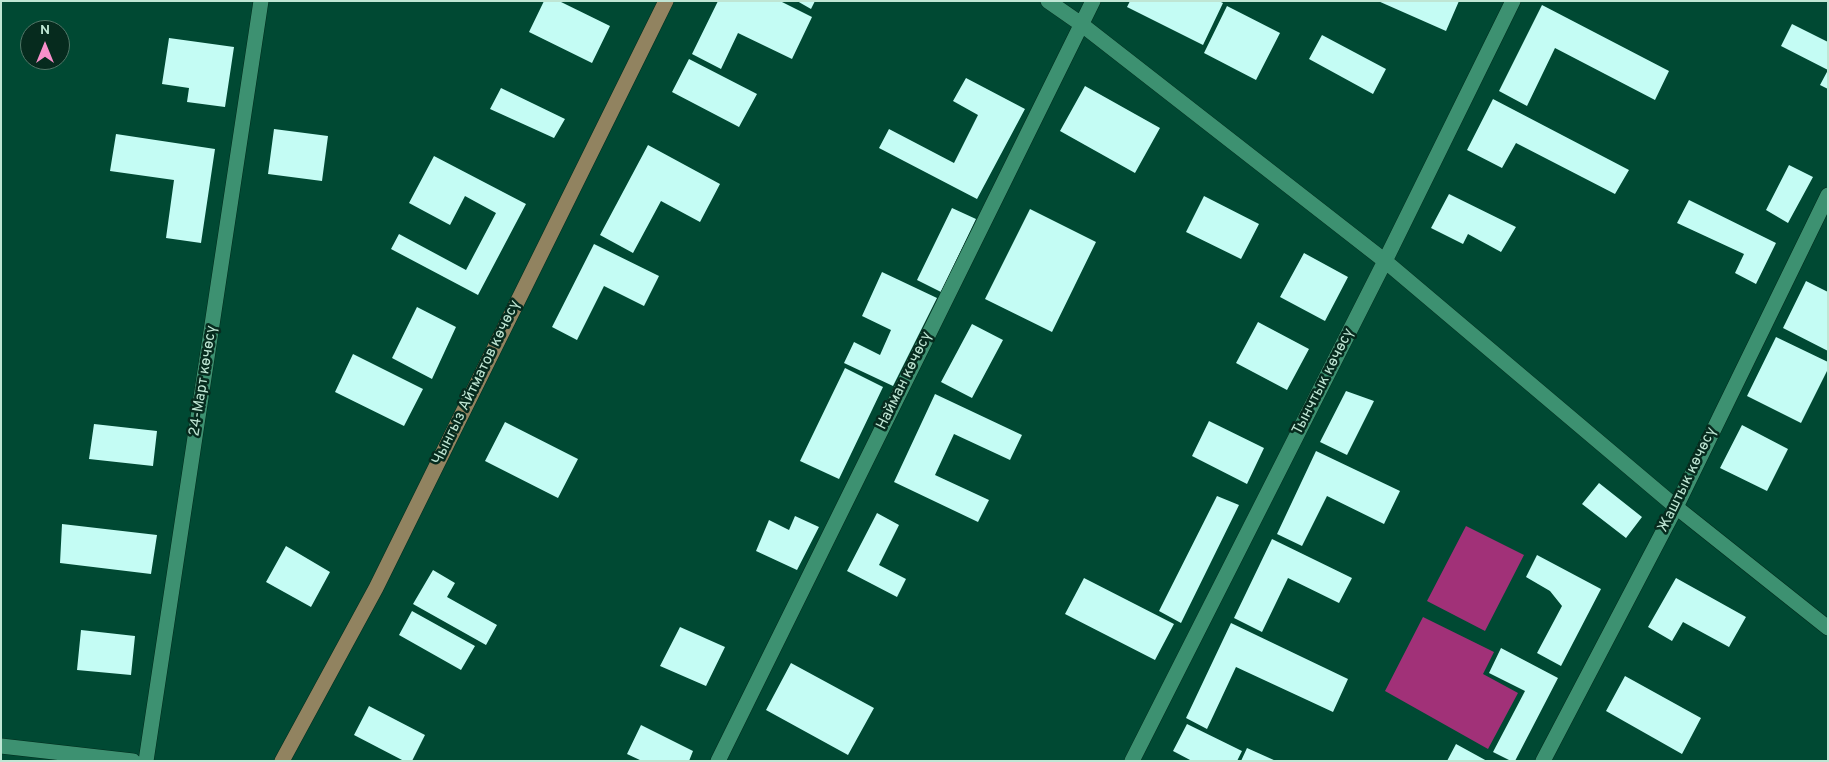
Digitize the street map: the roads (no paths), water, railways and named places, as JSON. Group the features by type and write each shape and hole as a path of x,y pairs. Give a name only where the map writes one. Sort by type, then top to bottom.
{"main road":[{"name":"Чынгыз Айтматов көчөсү","path":"282,761 376,588 666,1"}],"street":[{"name":"24-Март көчөсү","path":"146,761 261,1"},
{"path":"1048,1 1081,24 1385,261 1676,507 1828,628"},
{"name":"Найман көчөсү","path":"718,761 1093,1"},
{"name":"Тынчтык көчөсү","path":"1132,761 1385,261 1513,1"},
{"name":"Жаштык көчөсү","path":"1543,761 1676,507 1828,195"},
{"path":"1,746 133,761"}]}
